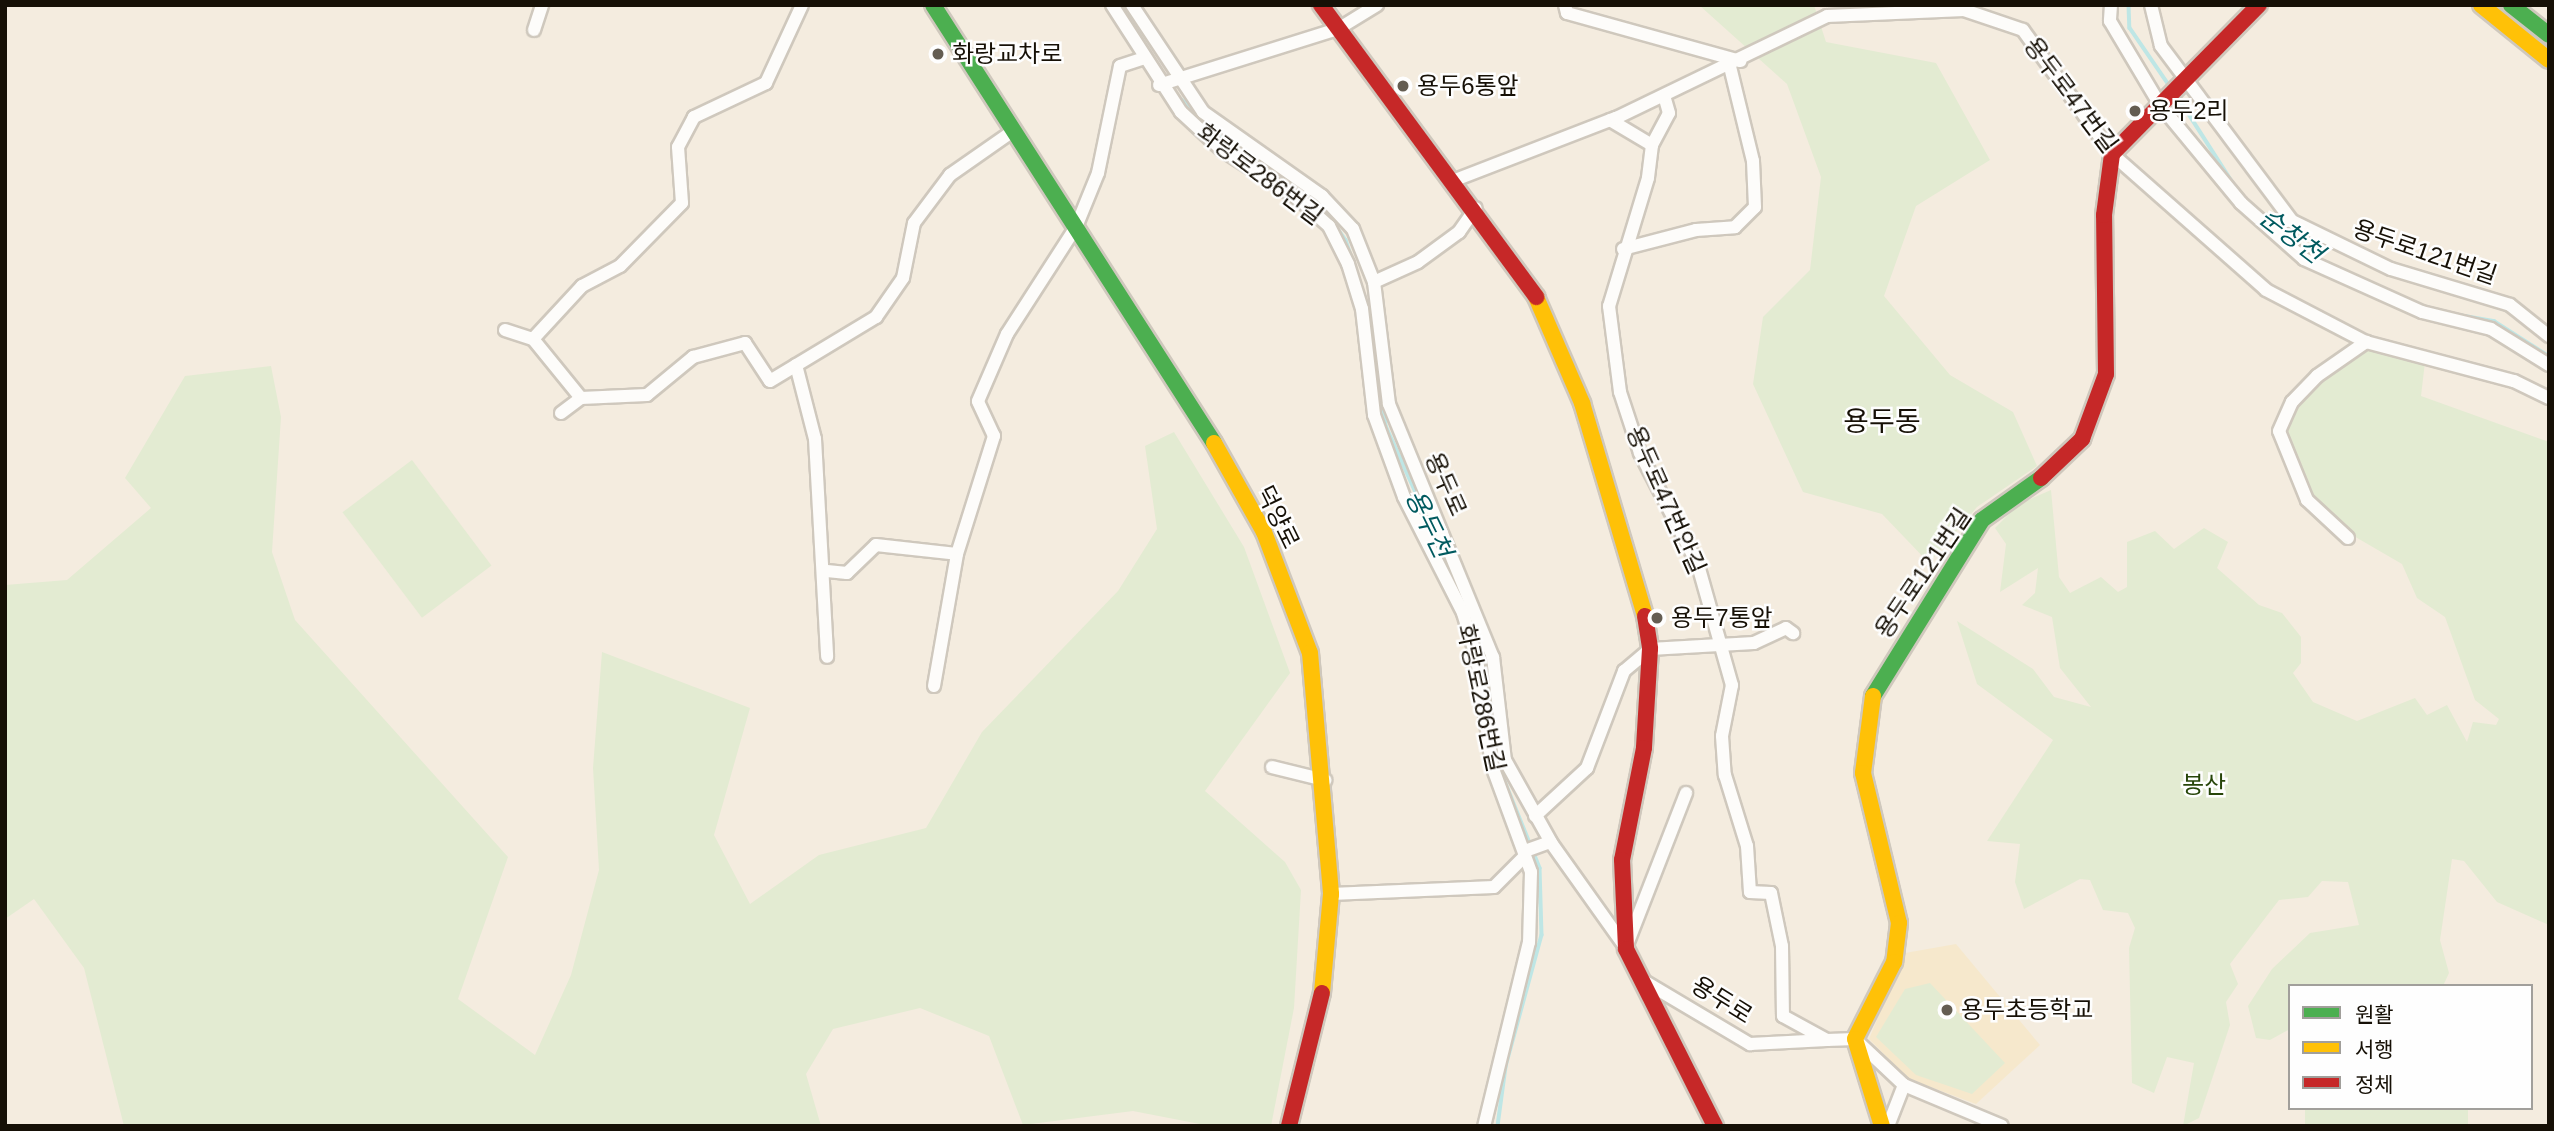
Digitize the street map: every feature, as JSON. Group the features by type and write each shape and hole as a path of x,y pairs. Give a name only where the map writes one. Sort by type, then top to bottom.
{"main road":[{"name":"덕양로","path":"933,5 1200,419 1264,532 1310,653 1325,780 1331,894 1321,1004 1289,1126"},
{"name":"용두로","path":"1321,5 1476,208 1558,334 1641,589 1650,649 1644,747 1622,860 1626,948 1715,1126"},
{"path":"2112,153 2259,5"},
{"path":"2481,5 2549,60"},
{"path":"2511,5 2549,35"},
{"name":"용두로121번길","path":"1855,1039 1894,962 1899,923 1863,774 1874,689 1982,520 2059,465 2097,410 2106,374 2105,215 2112,153"},
{"path":"1855,1039 1882,1126"}],"street":[{"path":"534,30 542,5"},
{"path":"533,339 582,286 620,266 682,203 678,147 694,117 766,83 802,5"},
{"name":"화랑로286번길","path":"1112,5 1159,85 1222,150 1329,226 1348,264 1362,309 1374,415 1404,497 1463,613 1477,659 1492,766 1525,854 1534,903 1529,942 1484,1126"},
{"name":"용두로","path":"1132,5 1181,81 1236,141 1322,196 1353,229 1374,282 1390,404 1477,607 1493,657 1505,760 1550,842 1626,948"},
{"path":"1159,85 1181,81 1339,29 1377,5"},
{"path":"1565,5 1567,13 1735,64 1754,161 1755,207 1735,227 1696,230 1623,249"},
{"path":"2111,5 2110,21 2163,102 2241,203 2304,259 2422,312 2491,329 2549,365"},
{"name":"용두로121번길","path":"2151,5 2161,46 2183,82 2292,221 2391,269 2510,305 2549,336"},
{"name":"용두로47번길","path":"1455,180 1610,120 1735,64 1827,16 1964,10 2023,30 2112,153 2266,290 2366,342 2514,381 2549,398"},
{"path":"934,686 957,554 994,436 978,401 1007,334 1076,228 1098,173 1120,66 1144,58"},
{"path":"1610,120 1652,145 1669,113 1664,96"},
{"path":"561,413 581,398 647,395 693,357 745,343 770,381 876,317 903,278 914,223 950,175 1013,131"},
{"name":"용두로47번안길","path":"1652,145 1648,178 1623,249 1609,306 1620,392 1640,453 1699,565 1731,685 1722,736 1725,775 1747,846 1750,892 1771,893 1782,946 1783,1016 1827,1040"},
{"path":"1374,282 1459,233 1476,208"},
{"path":"505,330 533,339 581,398"},
{"path":"2348,538 2307,500 2278,430 2292,402 2317,376 2366,342"},
{"path":"796,365 815,439 827,571 827,657"},
{"path":"827,571 847,573 876,545 957,554"},
{"path":"1535,816 1587,768 1623,671 1650,649 1719,640 1754,643 1786,628 1793,633"},
{"path":"1272,767 1325,780"},
{"path":"1626,948 1686,793"},
{"path":"1331,894 1494,887 1525,854 1550,842"},
{"name":"용두로","path":"1640,979 1750,1044 1827,1040"},
{"path":"1827,1040 1855,1039 1905,1085 2002,1126"},
{"path":"1888,1126 1905,1085"}],"shaded area":[{"name":"용두초등학교","path":"1956,944 2040,1045 1976,1104 1909,1079 1869,1039 1905,953"}],"green space":[{"path":"1699,5 1814,5 1826,42 1936,63 1990,160 1916,206 1884,296 1950,375 2013,412 2037,466 1977,507 1929,563 1882,514 1803,492 1753,384 1763,317 1810,270 1821,177 1787,84"},
{"name":"봉산","path":"2366,346 2425,362 2421,396 2549,442 2549,925 2497,902 2464,861 2452,859 2440,940 2449,973 2444,984 2288,984 2288,1030 2270,1040 2256,1038 2248,1006 2272,969 2310,933 2359,925 2348,882 2322,881 2308,897 2279,900 2230,964 2238,984 2226,1002 2230,1025 2199,1118 2183,1126 2194,1063 2167,1057 2154,1093 2132,1083 2129,948 2135,928 2128,913 2103,910 2090,880 2080,879 2024,909 2015,882 2020,844 1987,841 2053,740 1977,684 1957,621 2033,669 2054,697 2091,707 2060,668 2052,617 2022,605 2035,593 2038,568 2000,592 2006,544 1995,528 2019,504 2051,490 2059,577 2070,593 2101,577 2118,592 2127,587 2127,542 2155,531 2174,549 2204,528 2228,542 2217,568 2259,605 2282,613 2301,637 2301,663 2293,673 2313,702 2357,721 2415,698 2427,715 2447,705 2467,742 2473,722 2496,725 2499,719 2475,700 2445,617 2417,598 2402,564 2352,535 2311,497 2284,431 2294,404"},
{"path":"271,366 281,417 272,552 295,620 508,857 458,999 535,1055 571,975 599,870 593,768 602,652 750,708 714,835 750,904 819,855 926,828 982,732 1118,591 1157,529 1145,446 1174,432 1244,547 1290,673 1205,791 1285,862 1301,890 1294,1008 1271,1126 1210,1126 1133,1111 1023,1125 989,1036 920,1008 833,1029 806,1074 821,1126 124,1126 84,968 34,899 5,919 5,585 67,580 151,508 125,478 185,376"},
{"path":"412,460 491,565 422,618 343,512"},
{"path":"1930,983 2005,1063 1972,1094 1916,1075 1876,1037 1905,989"},
{"path":"2305,1110 2468,1110 2468,1126 2305,1126"}],"waterway":[{"name":"용두천","path":"1121,5 1166,78"},
{"name":"순창천","path":"2129,5 2130,28 2169,85"},
{"name":"용두천","path":"1178,96 1230,145 1329,216 1346,240 1374,327"},
{"name":"순창천","path":"2178,97 2238,191"},
{"name":"순창천","path":"2453,314 2494,321 2549,356"},
{"name":"용두천","path":"1375,341 1386,426 1451,570"},
{"name":"용두천","path":"1479,639 1498,764 1540,868 1542,935 1506,1067 1498,1126"}],"traffic: fast":[{"path":"933,5 1214,443"},
{"path":"2511,5 2549,35"},
{"path":"1873,696 1982,520 2041,478"}],"traffic: slow":[{"path":"2481,5 2549,60"},
{"path":"1536,297 1582,403 1645,616"},
{"path":"1214,443 1264,532 1310,653 1331,894 1322,993"},
{"path":"1873,696 1863,773 1899,923 1894,962 1855,1039 1882,1126"}],"traffic: jam":[{"path":"1321,5 1536,297"},
{"path":"2041,478 2082,439 2106,374 2104,215 2112,154 2259,5"},
{"path":"1645,616 1650,649 1644,748 1622,860 1626,949 1715,1126"},
{"path":"1289,1126 1322,993"}],"place":[{"name":"화랑교차로","path":"938,54"},
{"name":"용두6통앞","path":"1403,86"},
{"name":"용두2리","path":"2135,111"},
{"name":"용두7통앞","path":"1657,618"},
{"name":"용두초등학교","path":"1947,1010"}],"district":[{"name":"용두동","path":"1882,422"}]}
